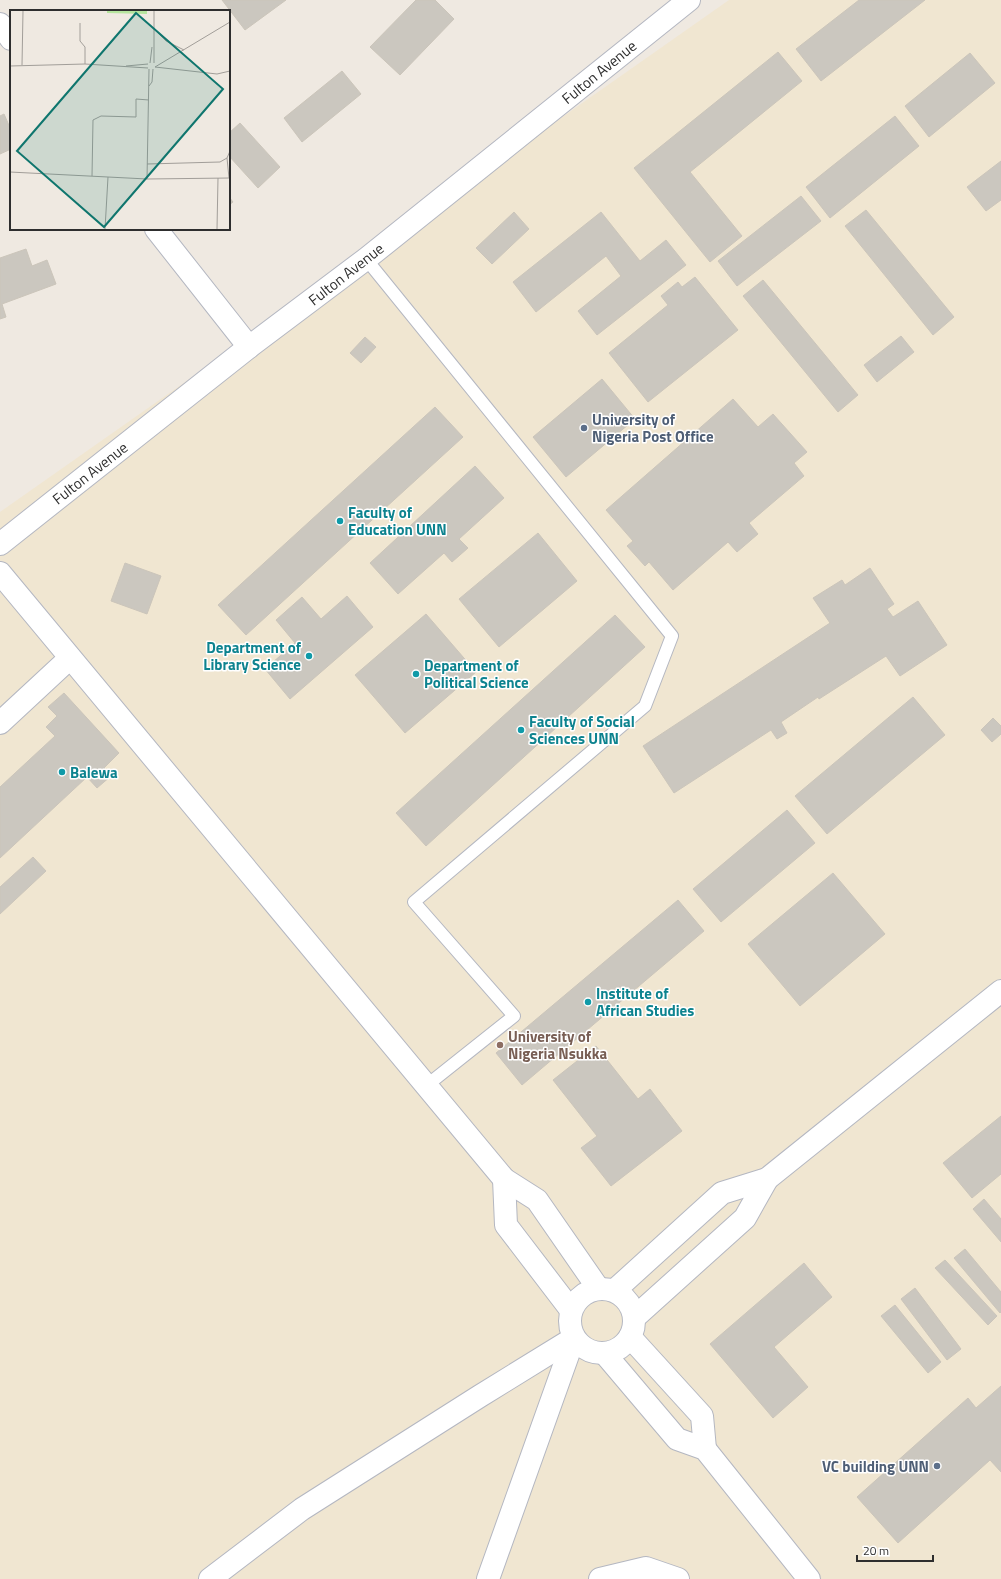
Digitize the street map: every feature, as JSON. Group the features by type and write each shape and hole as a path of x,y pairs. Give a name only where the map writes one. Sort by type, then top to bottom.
{"street":[{"name":"Fulton Avenue","path":"0,544 249,347 366,258 689,0"},
{"path":"0,24 10,38"},
{"path":"157,230 249,347"},
{"path":"0,573 504,1179 537,1200 606,1289 628,1301 632,1327 702,1416 705,1449"},
{"path":"0,723 70,658"},
{"path":"767,1179 745,1218 632,1327 624,1345 615,1351 605,1354 593,1352 582,1347 574,1338 569,1325 571,1310 577,1300 587,1292 606,1289 722,1193 767,1179 1001,991"},
{"path":"504,1179 506,1225 571,1310"},
{"path":"210,1579 302,1509 574,1338"},
{"path":"488,1579 574,1338"},
{"path":"605,1354 677,1439 705,1449 809,1579"},
{"path":"600,1579 646,1568 678,1579"},
{"path":"798,1579 809,1579"}],"lane":[{"path":"366,258 672,636 645,706 414,902 514,1016 426,1086"}],"shaded area":[{"name":"University of Nigeria Nsukka","path":"729,0 1001,0 1001,1579 0,1579 0,512"}],"building":[{"path":"222,0 286,0 245,30"},
{"path":"416,0 435,0 454,19 400,75 370,47"},
{"path":"859,0 925,0 821,81 796,49"},
{"path":"778,52 802,81 690,172 742,236 710,262 634,168"},
{"path":"970,53 995,83 929,137 905,106"},
{"path":"342,71 361,94 302,142 284,118"},
{"path":"4,114 10,128 10,149 0,154 0,116"},
{"path":"895,116 919,146 830,218 806,187"},
{"path":"240,123 280,167 258,188 230,157 230,132"},
{"path":"1001,161 1001,200 986,211 967,187"},
{"path":"801,196 821,221 737,286 718,261"},
{"path":"866,210 954,317 933,335 845,226"},
{"path":"514,212 529,229 492,264 476,248"},
{"path":"601,212 640,261 666,240 686,265 597,335 578,311 621,276 606,256 536,312 513,282"},
{"path":"26,249 32,266 47,260 56,284 2,304 6,317 0,319 0,258"},
{"path":"695,277 738,330 648,402 609,353 668,305 661,296 678,282 682,287"},
{"path":"763,280 858,395 838,412 743,296"},
{"path":"901,336 914,352 877,382 864,365"},
{"path":"365,337 376,347 361,363 350,353"},
{"name":"University of Nigeria Post Office","path":"602,379 635,419 566,477 533,437"},
{"path":"733,399 758,427 773,414 807,452 794,463 804,476 749,523 758,534 737,552 728,542 673,590 649,562 645,566 627,546 633,541 606,510"},
{"name":"Faculty of Education UNN","path":"435,407 463,437 246,635 218,605"},
{"path":"475,466 504,498 459,539 468,548 452,562 444,553 398,594 370,563"},
{"name":"Department of Political Science","path":"538,533 577,581 499,647 459,599"},
{"path":"125,563 161,576 147,614 111,601"},
{"path":"870,568 894,604 887,609 893,617 918,601 947,645 900,676 886,656 819,699 818,697 781,722 787,733 777,739 771,730 674,793 643,746 830,623 813,598 842,580 845,585"},
{"name":"Department of Library Science","path":"347,596 373,627 290,699 265,669 295,643 276,620 302,597 321,619"},
{"name":"Department of Political Science","path":"426,614 476,672 405,733 355,675"},
{"name":"Faculty of Social Sciences UNN","path":"615,615 645,647 426,846 396,813"},
{"name":"Balewa","path":"64,693 119,753 104,768 111,776 97,788 87,777 0,858 0,787 55,736 46,727 57,716 48,707"},
{"path":"913,697 945,735 827,834 795,796"},
{"path":"993,718 1001,726 1001,734 992,742 981,730"},
{"path":"787,810 815,843 721,922 693,889"},
{"path":"33,857 46,871 0,914 0,887"},
{"path":"833,873 885,934 800,1006 748,944"},
{"name":"Institute of African Studies","path":"678,900 704,931 522,1085 496,1053"},
{"path":"596,1046 638,1099 650,1089 682,1131 611,1186 581,1148 597,1136 553,1080"},
{"path":"1001,1116 1001,1174 972,1198 943,1163"},
{"path":"984,1199 1001,1219 1001,1242 973,1209"},
{"path":"965,1249 1001,1292 1000,1313 954,1258"},
{"path":"945,1260 997,1316 988,1325 935,1268"},
{"path":"804,1263 832,1297 774,1347 808,1387 773,1418 710,1344"},
{"path":"915,1288 961,1349 947,1360 901,1299"},
{"path":"895,1305 941,1362 928,1373 881,1316"},
{"name":"VC building UNN","path":"1001,1386 1001,1472 990,1460 898,1543 857,1497 968,1398 976,1408"}],"place":[{"name":"University of Nigeria Post Office","path":"584,428"},
{"name":"Faculty of Education UNN","path":"340,521"},
{"name":"Department of Library Science","path":"309,656"},
{"name":"Department of Political Science","path":"416,674"},
{"name":"Faculty of Social Sciences UNN","path":"521,730"},
{"name":"Balewa","path":"62,772"},
{"name":"Institute of African Studies","path":"588,1002"},
{"name":"University of Nigeria Nsukka","path":"500,1045"},
{"name":"VC building UNN","path":"937,1466"}]}
